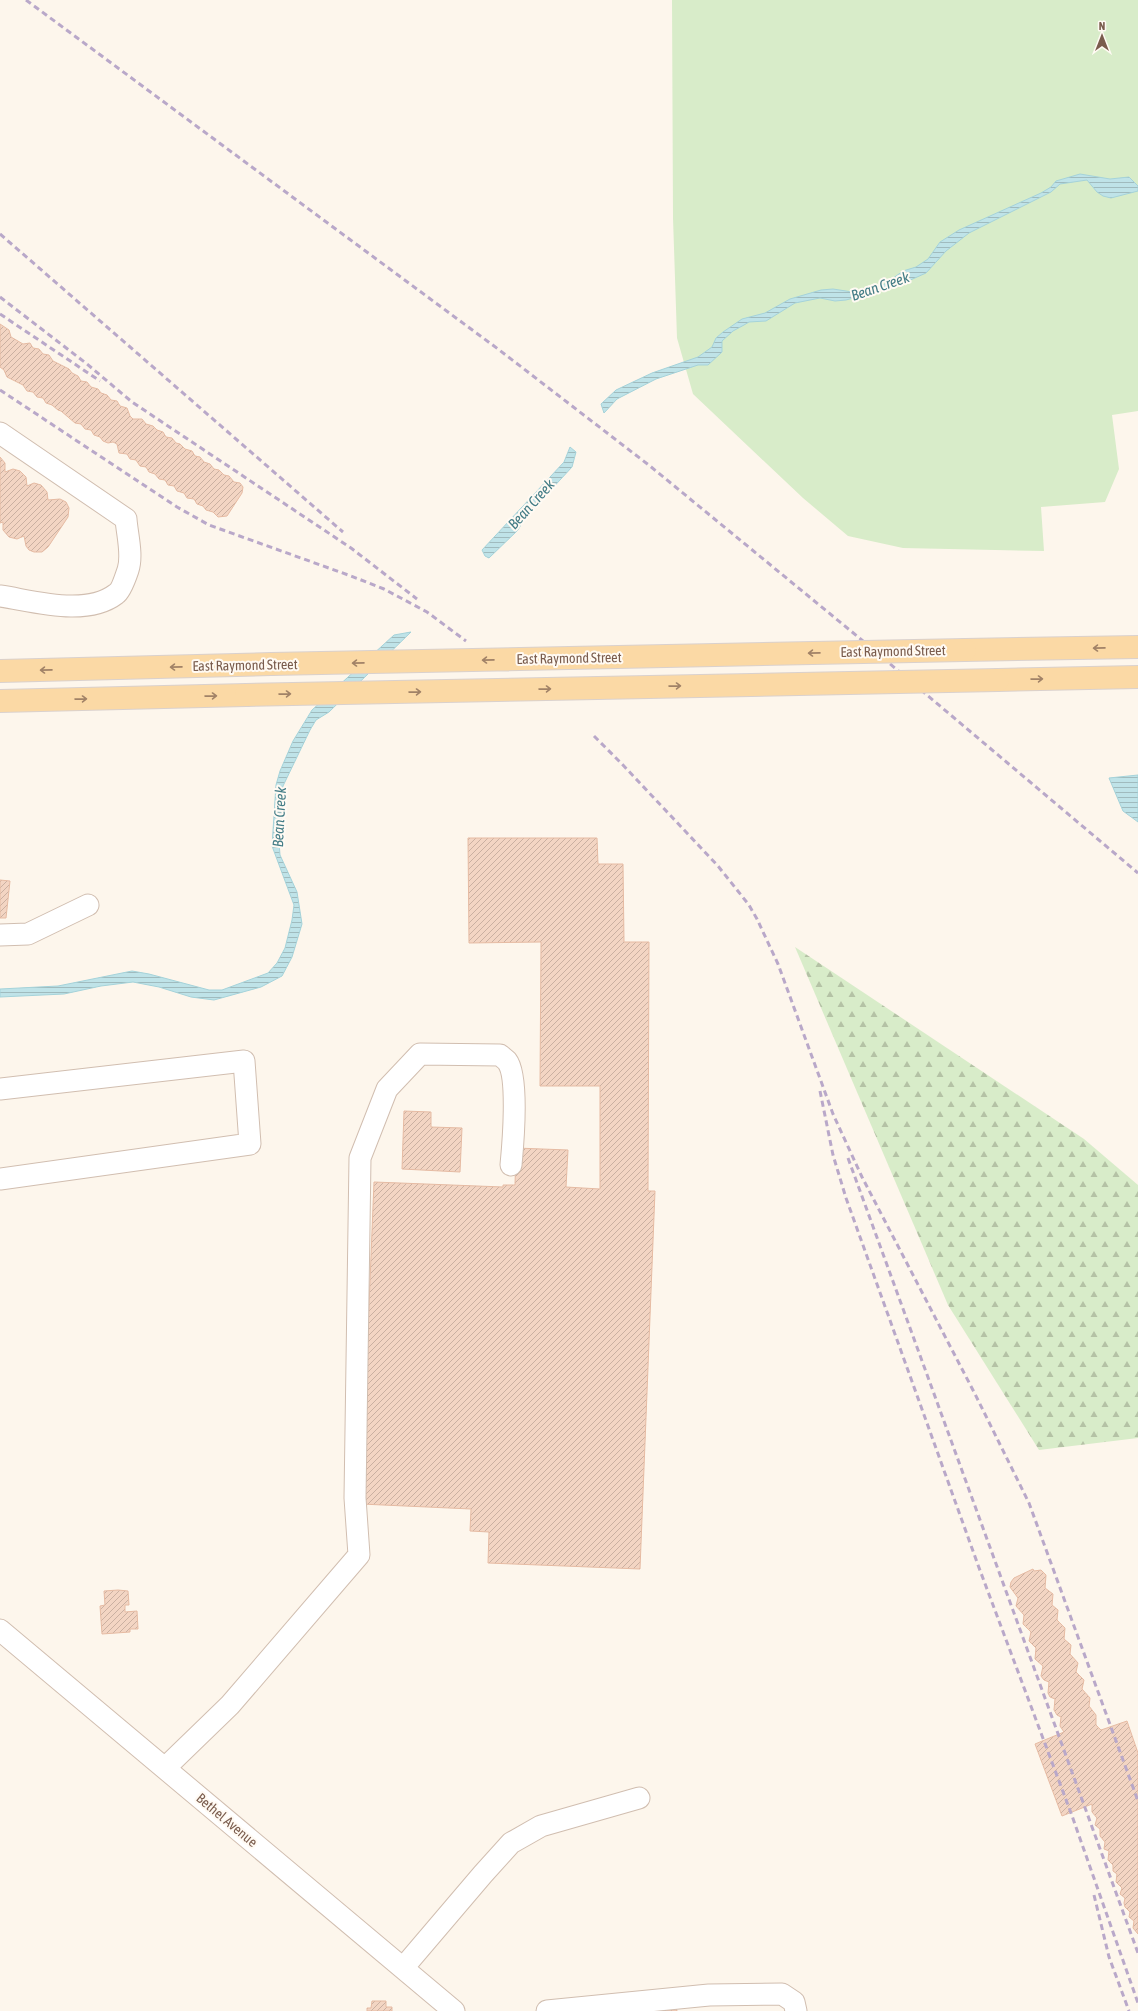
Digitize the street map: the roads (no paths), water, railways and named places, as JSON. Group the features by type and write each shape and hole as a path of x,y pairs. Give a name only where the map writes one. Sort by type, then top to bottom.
{"main road":[{"name":"East Raymond Street","path":"0,671 271,664 1138,647"},
{"path":"0,701 1138,677"}],"street":[{"path":"0,433 126,518 129,551 128,569 117,594 100,602 78,607 0,596"},
{"path":"0,935 28,934 88,905"},
{"path":"165,1768 230,1705 359,1555 355,1498 360,1158 387,1089 420,1054 500,1055 508,1062 512,1080 515,1108 511,1165"},
{"path":"0,1089 244,1061 250,1144 0,1179"},
{"name":"Bethel Avenue","path":"0,1630 454,2011"},
{"path":"403,1968 511,1843 541,1826 639,1798"},
{"path":"547,2011 709,1995 782,1994 794,2002 796,2011"}],"water":[{"name":"Bean Creek","path":"1080,174 1110,179 1129,177 1138,186 1138,191 1111,198 1103,196 1097,192 1087,180 1060,184 1051,192 969,233 946,251 926,273 897,286 846,300 835,301 820,298 795,303 766,321 749,322 733,331 722,341 722,352 708,365 698,365 656,379 617,399 604,413 601,404 616,390 652,373 698,357 712,347 716,338 742,319 765,313 790,299 821,290 833,289 859,293 885,284 903,271 916,267 928,259 940,242 959,230 1041,193 1051,187 1056,181"},
{"name":"Bean Creek","path":"570,447 576,452 572,467 524,519 518,530 489,558 485,556 482,550 564,462"},
{"name":"Bean Creek","path":"411,632 329,712 316,720 283,786 282,826 279,842 280,855 297,892 302,924 292,957 282,976 261,987 214,1000 191,997 159,987 133,982 101,986 64,994 0,997 0,989 58,986 132,971 209,990 222,990 268,973 277,963 285,948 294,905 272,846 276,785 280,771 293,741 312,710 394,635"},
{"path":"1138,775 1138,822 1123,811 1109,778"}],"railway":[{"path":"26,0 498,349 650,466 857,636 1138,873"},
{"path":"0,234 343,532"},
{"path":"0,297 87,364 132,402 351,548 417,599"},
{"path":"0,314 100,381"},
{"path":"0,390 177,507 209,525 384,589 427,612 466,641"},
{"path":"594,736 718,866 749,905 757,919 778,964 833,1114 862,1177 975,1394 1029,1503 1138,1801"},
{"path":"820,1091 833,1155 846,1198 978,1565 1071,1813 1138,2003"},
{"path":"848,1158 1138,1953"},
{"path":"1094,1895 1109,1957 1129,2011"}]}
